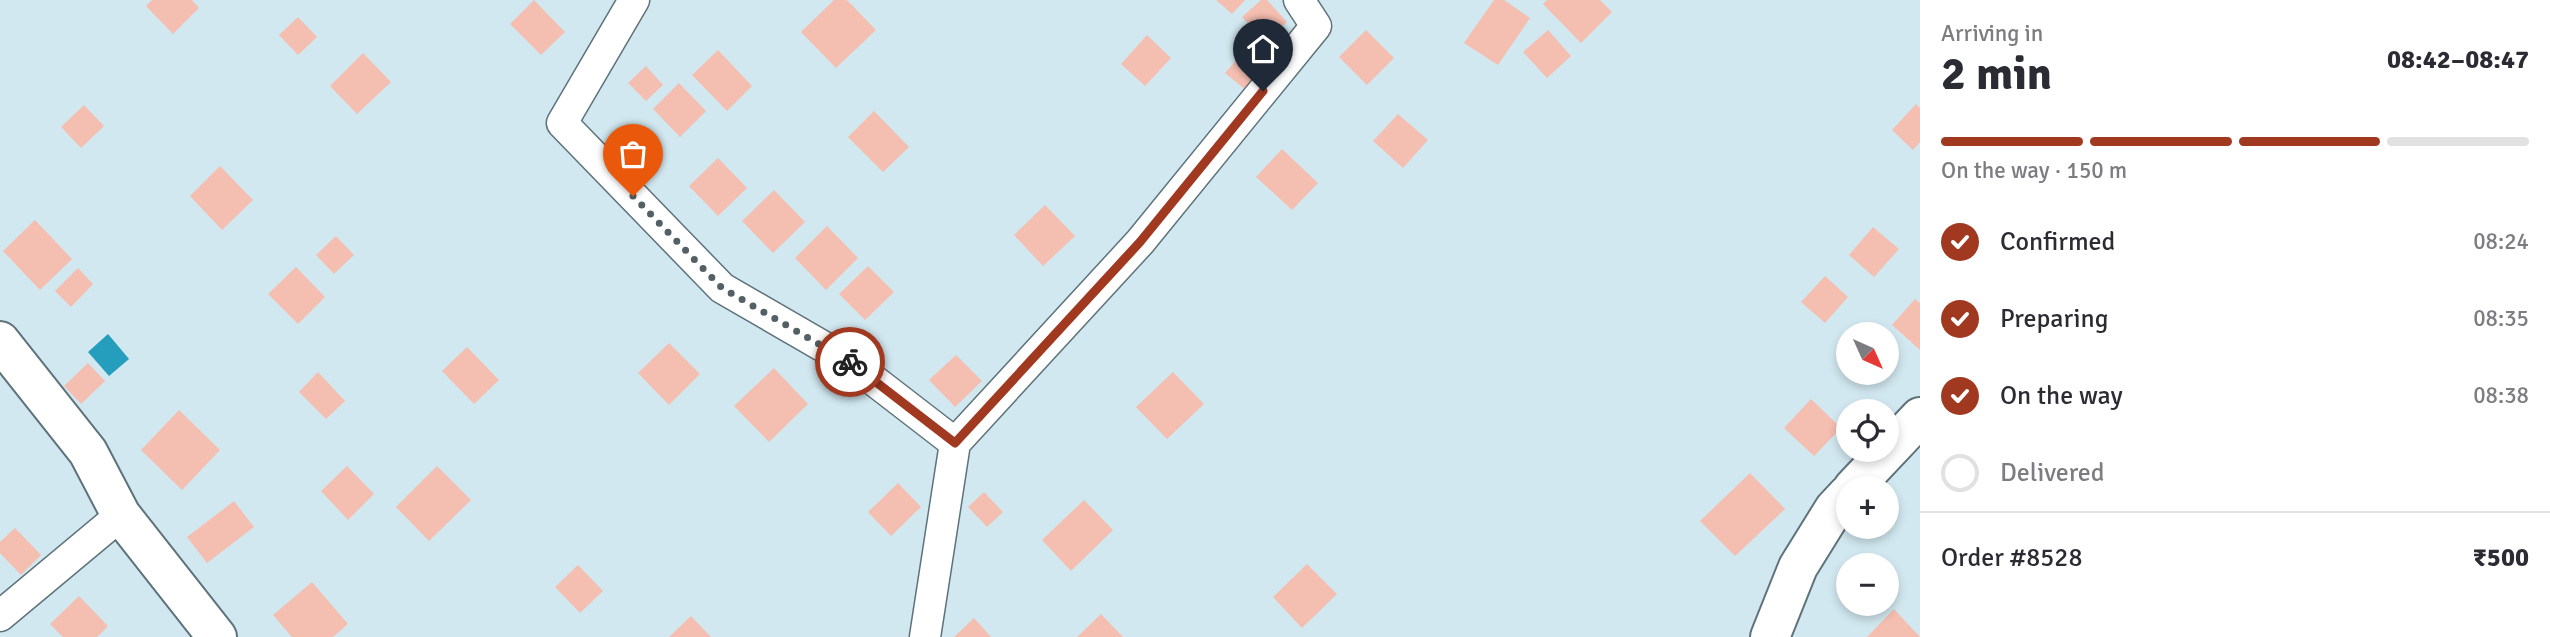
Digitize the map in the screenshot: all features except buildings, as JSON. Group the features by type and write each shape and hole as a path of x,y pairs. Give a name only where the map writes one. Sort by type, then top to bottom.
{"main road":[{"path":"0,341 88,452 121,515 217,637"},
{"path":"1864,476 1920,417"},
{"path":"1770,637 1798,568 1836,507"}],"street":[{"path":"634,0 562,123 722,288 850,362 955,443"},
{"path":"925,637 955,443 1140,242 1316,26 1299,0"},
{"path":"0,616 121,515"}],"water":[{"path":"108,334 129,359 109,376 88,352"}],"way so far":[{"path":"633,196 722,288 850,362"}],"route":[{"path":"850,362 955,443 1140,242 1263,91"}]}
